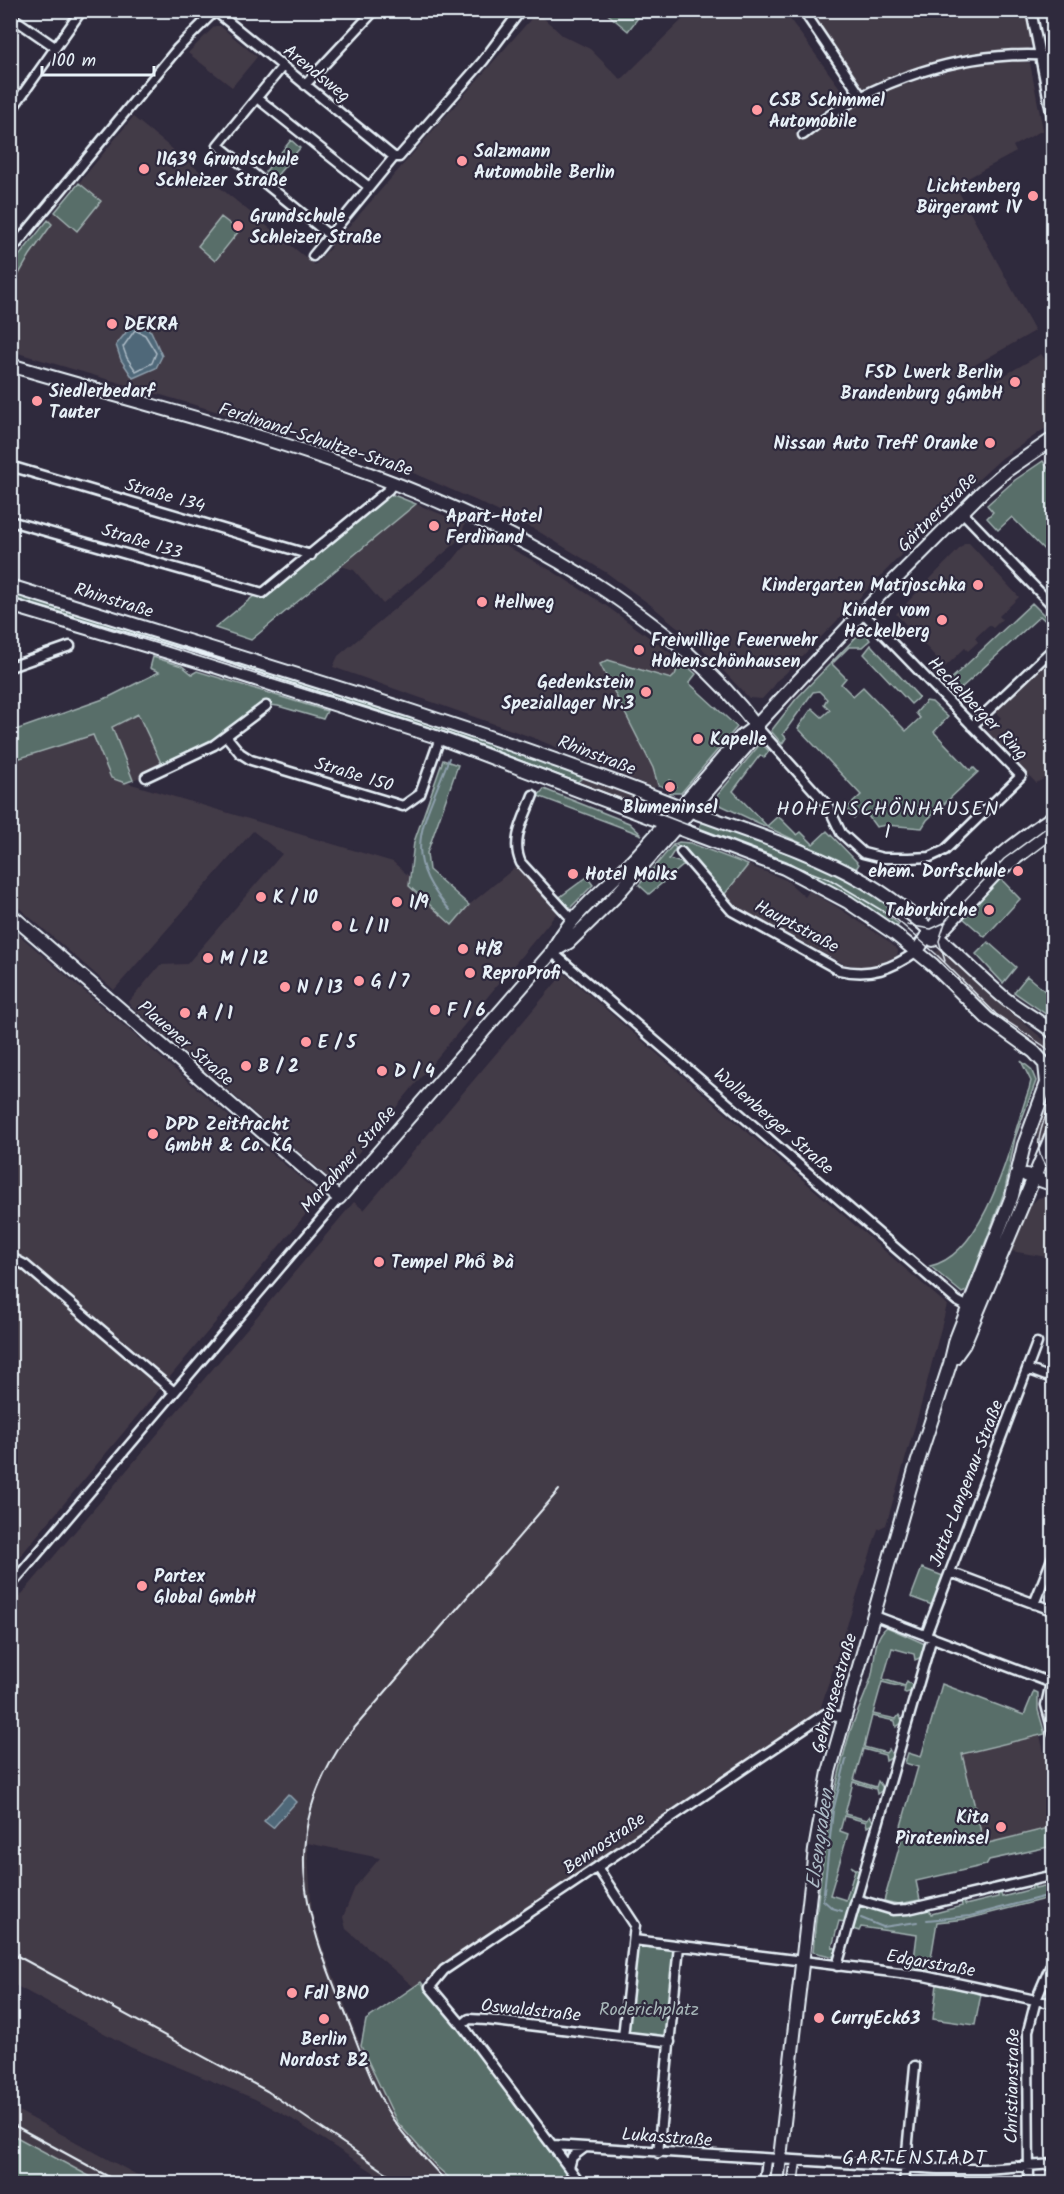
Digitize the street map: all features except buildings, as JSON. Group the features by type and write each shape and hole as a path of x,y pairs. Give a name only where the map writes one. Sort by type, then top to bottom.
{"main road":[{"name":"Ferdinand-Schultze-Straße","path":"10,365 347,464 487,522 579,573 641,615 688,652 719,682 756,726"},
{"name":"Gärtnerstraße","path":"682,811 742,735 756,726 962,512 1006,471 1053,438"},
{"name":"Rhinstraße","path":"10,586 529,749 682,811 835,867 902,906 935,932 1006,999 1053,1033"},
{"name":"Rhinstraße","path":"10,605 192,659 440,738"},
{"path":"440,738 670,826 753,855 803,877 864,913 917,951 987,1018 1049,1062"},
{"name":"Marzahner Straße","path":"552,952 569,942 614,898 682,811"},
{"name":"Marzahner Straße","path":"339,1198 552,952 560,934 670,826 682,811"},
{"name":"Hauptstraße","path":"935,932 987,866 1053,816"},
{"name":"Hauptstraße","path":"917,951 997,872 1053,829"},
{"name":"Plauener Straße","path":"10,914 339,1198"},
{"name":"Gehrenseestraße","path":"973,1310 1019,1173 1024,1145 1047,1083 1049,1062"},
{"name":"Gehrenseestraße","path":"777,2184 773,2160 823,1801 910,1483 950,1364 956,1339 973,1310 1053,1130"},
{"path":"1019,1173 1053,1185"}],"street":[{"path":"10,112 82,10"},
{"path":"305,85 375,10"},
{"path":"313,256 369,187 483,62 521,10"},
{"path":"803,10 861,96"},
{"path":"1031,10 1053,127"},
{"path":"10,252 179,47 215,11"},
{"name":"Arendsweg","path":"215,11 397,157"},
{"path":"10,15 56,47"},
{"path":"803,135 861,96 906,77 946,65 991,56 1053,56"},
{"path":"282,67 218,145 329,235"},
{"path":"257,98 369,187"},
{"name":"Straße 134","path":"10,466 310,555"},
{"path":"310,555 392,487 394,482"},
{"path":"962,512 1053,607"},
{"name":"Straße 133","path":"10,521 263,593 310,555"},
{"name":"Heckelberger Ring","path":"756,726 828,806 835,824 855,848 871,857 930,857 945,850 1021,776 863,613"},
{"path":"10,667 70,646"},
{"path":"972,726 1053,648"},
{"path":"146,777 182,762 227,737 266,706"},
{"name":"Straße 150","path":"227,737 239,753 251,760 403,806 420,794 440,738"},
{"path":"533,795 518,836 517,853 521,863 573,920"},
{"name":"Hauptstraße","path":"681,852 732,912 839,970 856,974 871,973 890,968 917,951"},
{"name":"Wollenberger Straße","path":"552,952 957,1301 973,1310"},
{"name":"Marzahner Straße","path":"10,1586 339,1198"},
{"path":"10,1257 25,1265 173,1391"},
{"name":"Jutta-Langenau-Straße","path":"929,1636 950,1572 1037,1343"},
{"path":"1027,1369 1053,1379"},
{"path":"1034,1604 1053,1554"},
{"path":"950,1572 1053,1611"},
{"path":"875,1616 1052,1684 1046,1705 1053,1735"},
{"path":"837,1966 929,1636"},
{"name":"Bennostraße","path":"462,2025 430,1987 439,1974 825,1714 845,1717"},
{"path":"597,1868 635,1925 623,2037"},
{"path":"856,1899 893,1910 908,1909 1053,1875"},
{"name":"Edgarstraße","path":"634,1940 802,1959 837,1966 924,1976 1053,2004"},
{"path":"658,2153 679,1946"},
{"name":"Christianstraße","path":"1029,2184 1028,2031 1036,2000 1053,1959"},
{"name":"Oswaldstraße","path":"462,2025 469,2019 487,2020 670,2043"},
{"path":"462,2025 580,2184"},
{"path":"904,2184 915,2066"},
{"name":"Lukasstraße","path":"553,2145 773,2160 964,2169 1053,2164"},
{"path":"569,2168 572,2157 584,2148"},
{"name":"Gehrenseestraße","path":"764,2184 773,2160"},
{"path":"793,2184 795,2161"}],"shaded area":[{"path":"691,11 784,11 842,91 841,97 795,131 803,141 842,112 889,88 967,66 1017,60 1030,63 1043,130 1013,146 1016,152 955,185 1035,331 973,366 988,385 1041,354 1053,370 1053,423 1002,458 944,511 775,682 762,699 749,698 699,645 607,573 536,530 477,501 411,472 358,453 11,351 11,266 55,212 77,230 101,201 79,183 133,117 315,265 537,12 562,35 590,49 621,80"},
{"path":"808,11 1028,11 1033,42 1028,50 950,61 863,88"},
{"path":"215,26 220,26 257,57 232,87 188,53"},
{"path":"416,504 465,524 459,539 450,548 383,604 354,570 341,566"},
{"path":"477,530 552,571 605,605 680,660 675,675 671,679 608,660 600,664 653,768 658,785 654,788 534,738 333,667 338,656 453,560"},
{"path":"965,543 969,543 1019,597 999,616 1002,619 993,628 989,625 975,638 978,642 968,651 965,648 945,667 896,614"},
{"path":"1053,650 1053,774 1036,783 987,731 1001,718 993,709"},
{"path":"138,714 163,767 133,780 112,727"},
{"path":"93,735 111,778 393,862 410,877 409,887 452,924 469,905 517,866 557,913 340,1175 330,1179 128,1003 160,965 187,964 282,854 253,831 114,990 11,901 11,761"},
{"path":"582,778 667,810 663,816 578,783"},
{"path":"748,865 786,880 805,897 809,891 837,907 888,941 898,950 897,956 871,968 844,964 742,910 724,895"},
{"path":"10,927 321,1196 11,1567 10,1567"},
{"path":"942,948 984,990 1050,1045 1045,1049 986,1007 945,964 942,966 940,964 936,952"},
{"path":"564,973 947,1305 886,1525 878,1529 818,1716 414,1987 346,1929 343,1917 355,1887 380,1858 307,1843 312,1912 323,1949 361,2046 438,2168 455,2183 390,2183 292,2119 255,2099 130,2047 11,1983 11,1607 354,1202 364,1210"},
{"path":"1052,1088 1053,1114 1037,1155 1037,1135 1034,1134"},
{"path":"1049,1195 1053,1197 1053,1258 1011,1251 1029,1207 1038,1198"},
{"path":"1040,1735 1044,1753 1048,1753 1053,1777 1053,1827 984,1844 962,1754"},
{"path":"11,2107 152,2183 102,2183 11,2134"}],"green space":[{"path":"604,10 644,10 628,31 604,11"},
{"path":"291,140 300,148 274,179 265,172"},
{"path":"79,183 101,201 77,231 55,212"},
{"path":"221,217 239,231 215,261 198,246"},
{"path":"48,220 52,224 30,255 11,288 11,266"},
{"path":"1043,461 1053,475 1053,559 1012,517 998,530 987,518 993,512 987,505 1015,480"},
{"path":"391,494 416,504 251,640 215,628 254,596 264,597 272,593"},
{"path":"10,592 194,648 192,655 11,601"},
{"path":"1032,603 1052,623 1050,625 1040,616 960,689 971,701 967,704 949,681"},
{"path":"864,629 870,635 868,637 870,640 862,647 849,647 832,664 846,678 841,684 853,696 863,687 906,731 920,718 916,713 926,701 932,702 948,717 934,732 970,770 974,768 978,772 927,820 922,828 886,825 876,827 863,809 854,818 846,809 861,795 798,728 812,708 822,717 830,710 824,704 827,699 819,691 813,692 783,734 786,738 782,744 771,731 796,699"},
{"path":"871,645 919,697 911,704 864,654"},
{"path":"153,657 182,666 192,674 197,671 327,711 323,719 263,704 213,739 163,767 138,714 112,727 133,780 125,783 111,778 93,735 14,760 11,758 10,732 109,697 159,672 150,668"},
{"path":"225,657 444,725 580,773 579,776 582,778 574,785 222,664"},
{"path":"608,660 671,679 675,675 680,660 696,674 689,683 737,727 681,793 669,793 676,786 670,780 664,787 658,785 653,768 600,664"},
{"path":"761,743 769,751 764,758 760,755 733,791 767,826 778,816 797,835 801,832 813,844 827,831 859,864 856,869 716,803 716,797"},
{"path":"443,760 458,765 427,853 429,870 469,905 452,925 409,886 414,842"},
{"path":"544,789 629,823 642,835 538,796"},
{"path":"702,820 843,875 906,914 904,917 892,910 888,916 899,924 897,927 849,897 799,872 694,831 699,829"},
{"path":"690,843 748,865 724,895 683,848 674,844"},
{"path":"673,845 676,848 669,859 685,864 649,894 639,885"},
{"path":"587,877 593,885 571,907 568,907 560,897"},
{"path":"1000,878 1020,899 985,937 963,918"},
{"path":"988,942 1016,967 1003,983 976,954"},
{"path":"1027,976 1053,998 1053,1019 1014,992"},
{"path":"1021,1061 1031,1069 1036,1081 1015,1138 1005,1190 967,1291 962,1293 930,1266 950,1257 968,1240 995,1191 1031,1081"},
{"path":"922,1568 943,1576 932,1605 911,1597"},
{"path":"887,1627 925,1644 922,1657 915,1660 914,1654 892,1648 883,1679 905,1686 907,1681 913,1686 912,1691 906,1693 905,1688 882,1682 873,1714 896,1719 899,1715 903,1722 896,1727 895,1721 872,1716 864,1747 886,1753 889,1749 893,1757 886,1761 885,1755 863,1749 854,1780 876,1787 878,1781 884,1789 877,1794 876,1789 853,1782 845,1814 867,1820 870,1816 874,1823 867,1827 866,1822 844,1816 840,1831 848,1834 830,1895 846,1900 855,1870 851,1866 860,1872 845,1922 839,1921 832,1947 838,1949 835,1957 813,1952 826,1839 843,1756 873,1672 879,1637"},
{"path":"942,1684 1024,1715 1034,1691 1038,1693 1038,1710 1045,1734 962,1754 984,1844 1053,1827 1053,1846 989,1860 986,1865 916,1881 920,1900 898,1904 884,1901 901,1841 897,1840 918,1767 905,1763 908,1753 921,1757"},
{"path":"1034,1883 1035,1888 1053,1884 1053,1897 967,1919 937,1922 929,1970 913,1967 917,1935 861,1927 859,1931 853,1929 860,1908 864,1906 897,1914 929,1908 931,1914 962,1906 961,1900 964,1900 965,1905 998,1897 1000,1891 1002,1897 1032,1889 1031,1884"},
{"name":"Roderichplatz","path":"636,1944 678,1948 667,2040 629,2036 625,2031"},
{"path":"421,1982 580,2183 455,2183 438,2168 397,2122 361,2046 366,2020"},
{"path":"937,1984 981,1994 975,2025 933,2019"},
{"path":"11,2134 102,2183 11,2183"}],"water":[{"path":"139,324 151,331 162,356 156,368 133,378 121,360 116,345 132,325"},
{"path":"288,1794 296,1802 273,1828 264,1821"}],"waterway":[{"path":"449,758 425,819 420,853 424,871 434,890 450,910"},
{"name":"Elsengraben","path":"842,1911 832,1908 823,1900 833,1811 846,1760"},
{"name":"Elsengraben","path":"927,1920 970,1916 1054,1894"},
{"name":"Elsengraben","path":"861,1918 883,1927 917,1922"}],"tram line":[{"path":"10,598 462,738 831,880 896,919 936,954 996,1014 1044,1046 1054,1056"},
{"path":"945,961 939,941 946,920 1004,859 1054,822"},
{"path":"907,925 931,929 946,922"},
{"path":"1054,1096 1039,1137 1041,1157 1054,1175"}],"railway":[{"path":"448,2184 398,2127 366,2065 330,1974 309,1906 304,1873 305,1841 311,1808 324,1774 345,1739 559,1490"},
{"path":"10,1952 267,2091 403,2184"},
{"path":"10,2123 122,2184"}],"place":[{"name":"CSB Schimmel Automobile","path":"757,110"},
{"name":"Salzmann Automobile Berlin","path":"462,161"},
{"name":"11G39 Grundschule Schleizer Straße","path":"144,169"},
{"name":"Lichtenberg Bürgeramt IV","path":"1033,196"},
{"name":"Grundschule Schleizer Straße","path":"238,226"},
{"name":"DEKRA","path":"112,324"},
{"name":"FSD Lwerk Berlin Brandenburg gGmbH","path":"1015,382"},
{"name":"Siedlerbedarf Tauter","path":"37,401"},
{"name":"Nissan Auto Treff Oranke","path":"990,443"},
{"name":"Apart-Hotel Ferdinand","path":"434,526"},
{"name":"Kindergarten Matrjoschka","path":"978,585"},
{"name":"Hellweg","path":"482,602"},
{"name":"Kinder vom Heckelberg","path":"942,620"},
{"name":"Freiwillige Feuerwehr Hohenschönhausen","path":"639,650"},
{"name":"Gedenkstein Speziallager Nr.3","path":"646,692"},
{"name":"Kapelle","path":"698,739"},
{"name":"Blumeninsel","path":"670,787"},
{"name":"ehem. Dorfschule","path":"1018,871"},
{"name":"Hotel Molks","path":"573,874"},
{"name":"K / 10","path":"261,897"},
{"name":"I/9","path":"397,902"},
{"name":"Taborkirche","path":"989,910"},
{"name":"L / 11","path":"337,926"},
{"name":"H/8","path":"463,949"},
{"name":"M / 12","path":"208,958"},
{"name":"ReproProfi","path":"470,973"},
{"name":"G / 7","path":"359,981"},
{"name":"N / 13","path":"285,987"},
{"name":"F / 6","path":"435,1010"},
{"name":"A / 1","path":"185,1013"},
{"name":"E / 5","path":"306,1042"},
{"name":"B / 2","path":"246,1066"},
{"name":"D / 4","path":"382,1071"},
{"name":"DPD Zeitfracht GmbH & Co. KG","path":"153,1134"},
{"name":"Tempel Phổ Đà","path":"379,1262"},
{"name":"Partex Global GmbH","path":"142,1586"},
{"name":"Kita Pirateninsel","path":"1001,1827"},
{"name":"Fdl BNO","path":"292,1993"},
{"name":"CurryEck63","path":"819,2018"},
{"name":"Berlin Nordost B2","path":"324,2019"}],"district":[{"name":"HOHENSCHÖNHAUSEN I","path":"888,820"},
{"name":"GARTENSTADT","path":"915,2157"}]}
